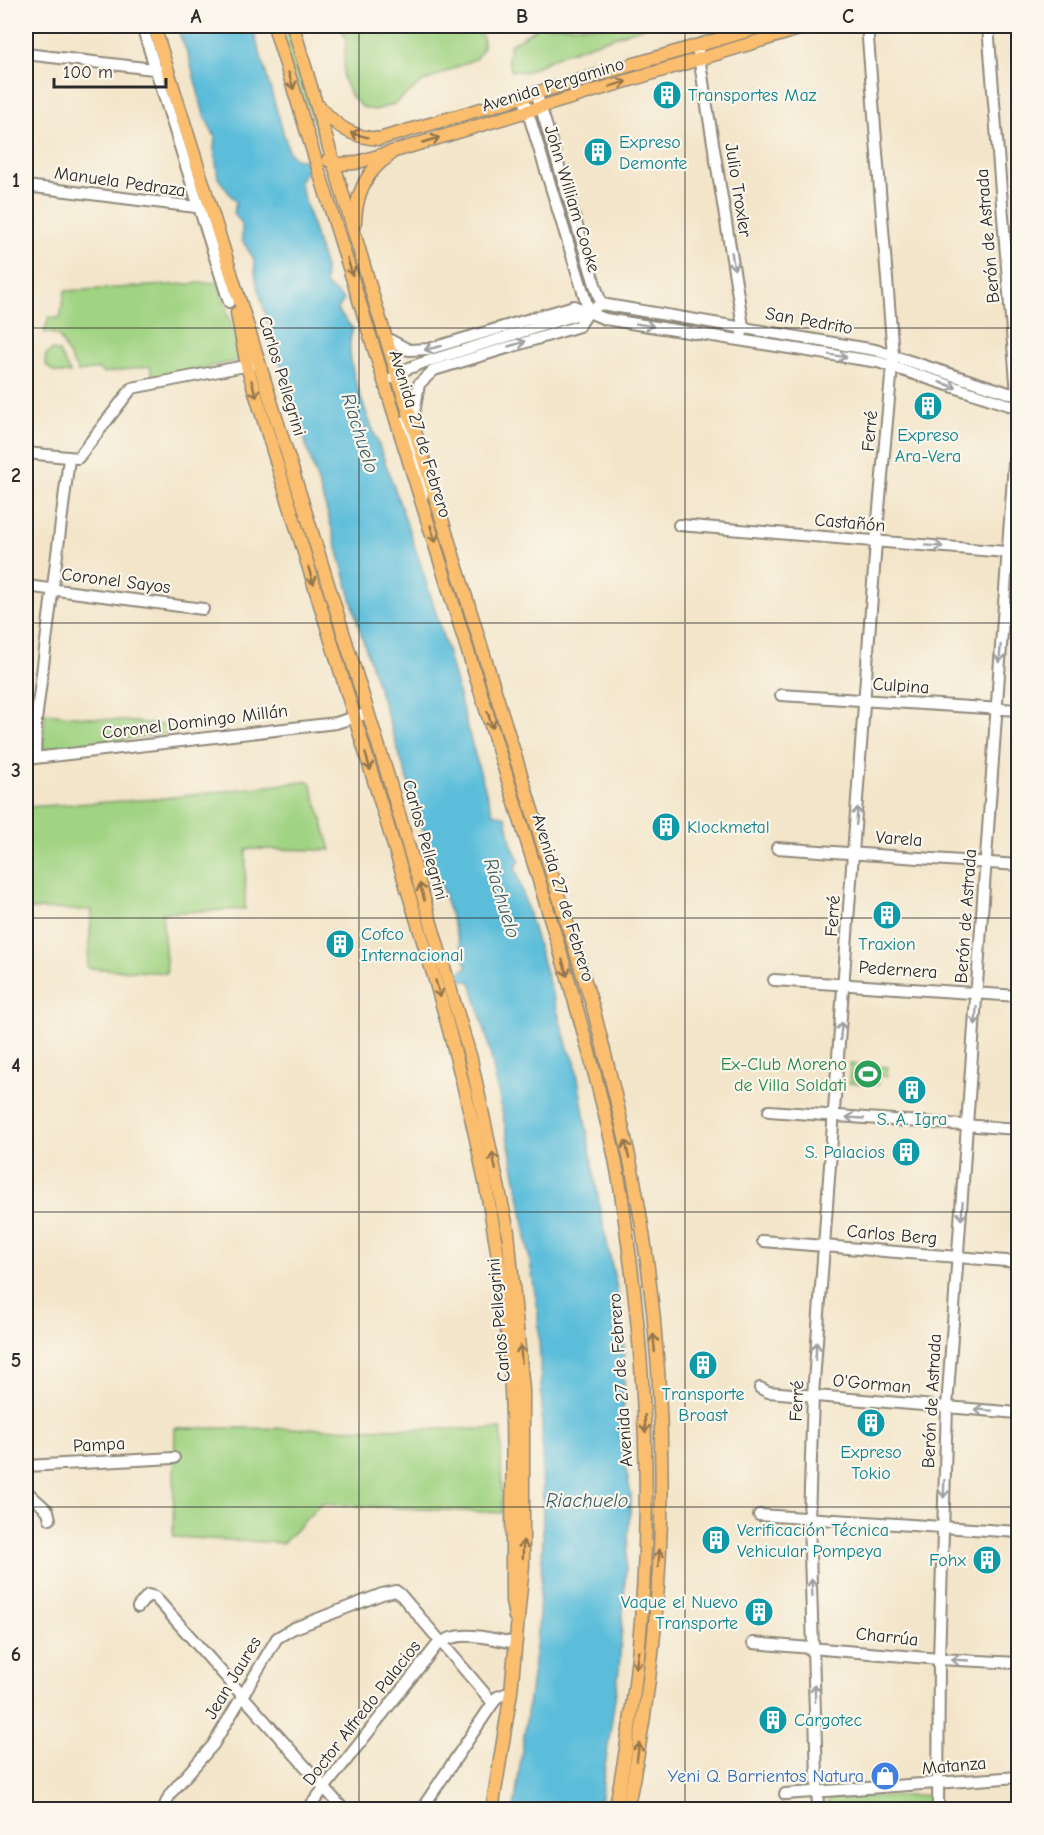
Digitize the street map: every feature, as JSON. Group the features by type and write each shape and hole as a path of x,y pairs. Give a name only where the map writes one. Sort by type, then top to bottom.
{"main road":[{"name":"Carlos Pellegrini","path":"154,26 162,70 204,208 368,713 478,1084 510,1246 519,1332 525,1452 522,1574 511,1692 492,1809"},
{"name":"Avenida 27 de Febrero","path":"274,26 529,847 525,859 533,886 541,887 587,1041 610,1133 623,1204 618,1214 621,1233 627,1234 643,1380 646,1478 639,1643 615,1809"},
{"name":"Avenida 27 de Febrero","path":"293,26 354,236 592,1004 616,1095 641,1231 657,1381 660,1548 654,1639 627,1809"},
{"name":"Avenida Pergamino","path":"317,104 331,120 347,132 356,136 380,138 764,26"},
{"name":"Avenida Pergamino","path":"334,163 355,163 809,26"},
{"path":"311,144 334,163"},
{"path":"354,236 356,206 366,179 375,167 399,150"},
{"name":"Carlos Pellegrini","path":"253,364 354,717 459,1065 495,1234 512,1390 514,1451 512,1601 516,1628"},
{"path":"541,887 555,883"},
{"path":"627,1234 641,1231"},
{"path":"643,1380 657,1381"}],"street":[{"name":"Carlos Pellegrini","path":"142,26 162,70"},
{"name":"Ferré","path":"818,1809 808,1520 813,1395 876,542 893,361 867,26"},
{"name":"Berón de Astrada","path":"938,1809 939,1659 947,1407 1018,402 988,26"},
{"name":"Julio Troxler","path":"697,45 743,326 741,339"},
{"path":"26,54 162,70"},
{"name":"John William Cooke","path":"536,92 601,304"},
{"name":"John William Cooke","path":"523,96 590,311"},
{"name":"Manuela Pedraza","path":"26,186 204,208"},
{"path":"422,499 424,483 393,379 398,373 590,311 601,304"},
{"name":"San Pedrito","path":"601,304 743,326 893,361 1018,402"},
{"name":"San Pedrito","path":"386,338 409,350 429,349 574,306 605,319 893,361"},
{"path":"412,419 420,384 434,370 579,326 590,311"},
{"path":"26,453 69,459 78,458 85,452 132,388 253,364"},
{"path":"30,758 31,720 52,590 69,459"},
{"name":"Castañón","path":"679,525 1018,553"},
{"name":"Coronel Sayos","path":"26,586 203,609"},
{"name":"Culpina","path":"781,695 1018,710"},
{"name":"Coronel Domingo Millán","path":"30,758 336,723 368,713"},
{"name":"Varela","path":"777,848 1018,864"},
{"name":"Pedernera","path":"774,980 1018,996"},
{"path":"769,1111 1018,1129"},
{"name":"Carlos Berg","path":"763,1241 1018,1262"},
{"name":"O'Gorman","path":"760,1388 768,1392 1018,1413"},
{"name":"Pampa","path":"26,1466 174,1458"},
{"path":"26,1491 48,1511 50,1519"},
{"path":"759,1515 808,1520 943,1525 1018,1532"},
{"name":"Jean Jaures","path":"163,1809 170,1794 207,1754 271,1646 284,1633 396,1592 442,1641"},
{"path":"138,1607 148,1595 154,1597 344,1809"},
{"name":"Doctor Alfredo Palacios","path":"307,1809 430,1652 442,1641 462,1635 516,1643"},
{"path":"442,1641 493,1703"},
{"name":"Charrúa","path":"753,1643 939,1659 1018,1663"},
{"path":"421,1809 497,1697 511,1692"},
{"name":"Matanza","path":"785,1794 817,1794 1018,1777"}],"green space":[{"path":"280,26 289,26 327,151 298,87"},
{"path":"340,26 471,26 483,37 483,49 475,59 423,82 394,104 375,110 362,107 350,95 343,78 346,39"},
{"path":"540,26 647,26 560,55 526,72 512,71 508,61 510,45"},
{"path":"219,282 241,360 153,379 150,366 103,373 99,369 78,372 58,335 44,332 49,317 60,318 65,291"},
{"path":"52,350 59,352 70,373 56,372 48,367 45,363 46,355"},
{"path":"45,713 204,729 42,750"},
{"path":"310,781 331,850 246,849 245,909 162,913 167,973 87,968 92,910 26,909 26,807 156,799"},
{"name":"Ex-Club Moreno de Villa Soldati","path":"850,1064 888,1067 887,1076 878,1076 878,1085 849,1083"},
{"path":"175,1428 501,1429 502,1513 321,1504 283,1543 173,1537"},
{"path":"926,1795 931,1800 931,1809 824,1809 830,1798"}],"water":[{"name":"Riachuelo","path":"176,26 252,26 289,152 295,158 305,160 307,171 299,181 325,268 325,284 344,300 337,310 353,329 350,355 357,386 397,494 431,598 486,793 493,813 506,817 512,846 520,861 515,867 568,1048 575,1061 602,1220 617,1289 624,1343 624,1402 620,1435 631,1496 619,1670 599,1809 514,1809 538,1632 543,1540 542,1410 538,1312 520,1199 488,1042 471,982 457,978 458,973 467,967 359,627 326,508 272,337 256,280 254,259 242,240 242,224 234,213 236,202 218,178 214,148 215,137 204,115 189,57"}],"place":[{"name":"Transportes Maz","path":"667,95"},
{"name":"Expreso Demonte","path":"598,152"},
{"name":"Expreso Ara-Vera","path":"928,406"},
{"name":"Klockmetal","path":"666,827"},
{"name":"Traxion","path":"887,915"},
{"name":"Cofco Internacional","path":"340,944"},
{"name":"Ex-Club Moreno de Villa Soldati","path":"868,1074"},
{"name":"S. A. Igra","path":"912,1090"},
{"name":"S. Palacios","path":"906,1152"},
{"name":"Transporte Broast","path":"703,1365"},
{"name":"Expreso Tokio","path":"871,1423"},
{"name":"Verificación Técnica Vehicular Pompeya","path":"716,1540"},
{"name":"Fohx","path":"987,1560"},
{"name":"Vaque el Nuevo Transporte","path":"759,1612"},
{"name":"Cargotec","path":"773,1720"},
{"name":"Yeni Q. Barrientos Natura","path":"885,1776"}]}
